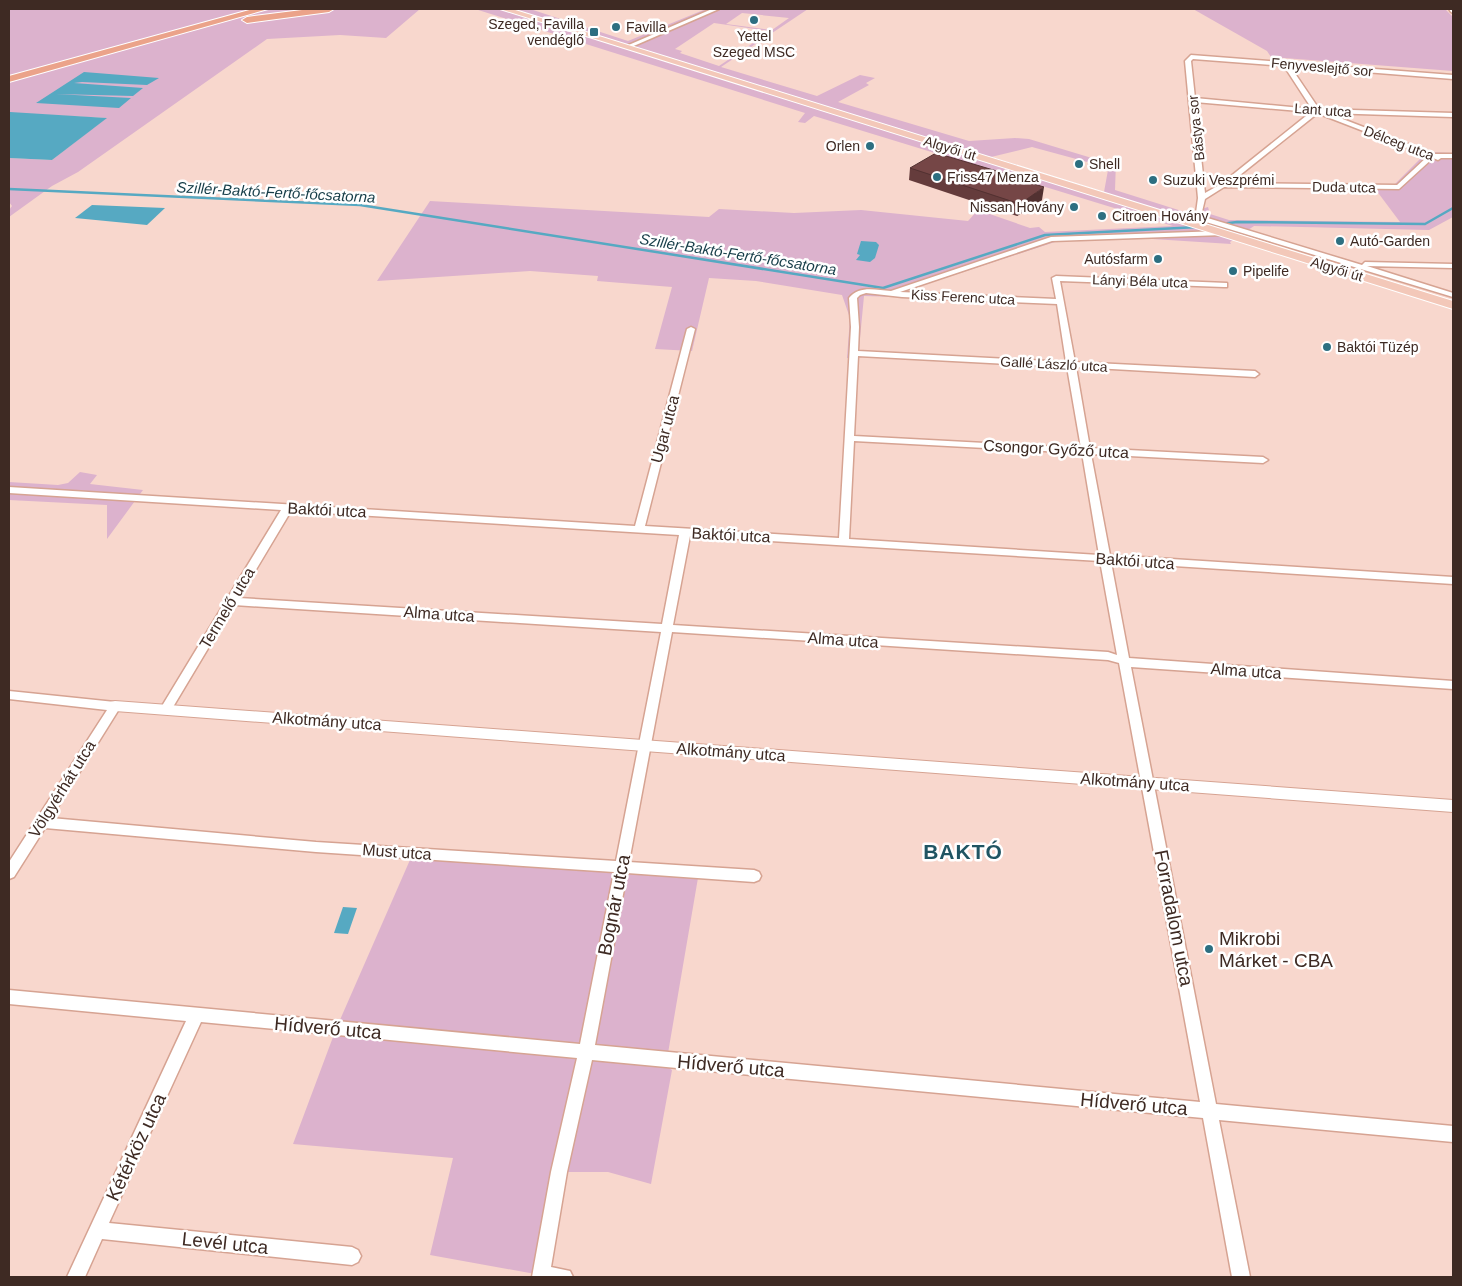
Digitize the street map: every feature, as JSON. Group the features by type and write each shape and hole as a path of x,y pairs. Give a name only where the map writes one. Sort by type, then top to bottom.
{"highway":[{"path":"152,36 198,20 222,9"},
{"path":"9,75 249,9"},
{"path":"9,79 263,9"},
{"path":"142,42 226,23 329,9"}],"main road":[{"name":"Algyői út","path":"504,9 1191,221 1353,269 1453,305"}],"street":[{"path":"627,47 671,30 716,9"},
{"name":"Bástya sor","path":"1191,57 1188,61 1202,198 1191,221"},
{"name":"Fenyveslejtő sor","path":"1191,57 1453,77"},
{"path":"1202,198 1222,186 1317,111 1286,64"},
{"name":"Lant utca","path":"1193,100 1317,111 1453,115"},
{"name":"Délceg utca","path":"1317,111 1453,164"},
{"path":"1432,156 1453,156"},
{"name":"Duda utca","path":"1202,185 1399,187 1432,156"},
{"path":"890,293 1051,239 1219,228"},
{"path":"1353,269 1453,266"},
{"name":"Algyői út","path":"1379,268 1453,295"},
{"name":"Lányi Béla utca","path":"1056,278 1224,285"},
{"name":"Forradalom utca","path":"1056,278 1105,559 1149,783 1241,1277"},
{"name":"Kiss Ferenc utca","path":"853,353 855,327 853,298 857,293 866,291 1060,302"},
{"name":"Ugar utca","path":"639,529 691,329"},
{"path":"844,542 853,353"},
{"name":"Gallé László utca","path":"853,353 1255,374"},
{"name":"Csongor Győző utca","path":"848,438 1263,460"},
{"name":"Baktói utca","path":"9,490 1453,580"},
{"name":"Termelő utca","path":"166,709 288,508"},
{"name":"Bognár utca","path":"541,1276 559,1172 586,1052 685,533"},
{"name":"Alma utca","path":"232,601 1108,656 1135,664 1453,685"},
{"name":"Alkotmány utca","path":"9,695 115,706 1453,806"},
{"name":"Völgyérhát utca","path":"9,873 115,706"},
{"name":"Must utca","path":"41,822 316,846 754,876"},
{"name":"Hídverő utca","path":"9,997 1453,1134"},
{"name":"Kétérköz utca","path":"76,1277 196,1016"},
{"name":"Levél utca","path":"98,1230 352,1256"},
{"path":"541,1276 564,1277"}],"shaded area":[{"path":"9,9 420,9 386,38 340,35 267,39 78,172 52,186 9,217 9,210 12,206 9,202 9,158 52,160 106,118 9,113"},
{"path":"475,9 530,9 628,41 706,9 808,9 721,67 817,96 860,75 875,78 866,83 869,85 838,102 969,141 1029,139 1105,162 1116,161 1115,190 1188,213 1208,207 1210,214 1229,220 1400,222 1373,186 1393,186 1427,152 1453,153 1453,217 1429,230 1254,226 1230,242 1231,244 1137,238 1061,240 899,293 899,297 864,296 858,359 847,358 850,318 842,295 756,281 709,278 692,351 655,349 672,287 597,281 598,276 530,271 377,281 430,201 709,217 719,209 794,213 861,210 968,221 978,210 1030,228 1039,227 1045,232 1173,226 814,116 805,123 798,122 805,113","holes":["742,13 789,18 772,30 726,24","714,23 771,31 719,66 680,53 682,51 675,49","1032,147 1102,166 1108,170 1104,192 991,157"]},
{"path":"1193,9 1445,9 1453,17 1453,71 1271,57 1267,51"},
{"path":"80,472 97,475 90,484 143,490 107,539 107,505 9,500 9,482 58,485 68,483"},
{"path":"413,853 699,872 667,1059 668,1067 672,1070 651,1184 608,1172 559,1172 541,1275 430,1255 453,1158 293,1144 336,1029"}],"water":[{"path":"84,72 159,78 147,85 74,83 143,88 133,96 56,94 131,98 119,108 36,103"},
{"path":"10,112 107,118 52,160 9,158"},
{"path":"92,205 165,208 147,225 75,218"},
{"path":"861,241 876,242 879,245 875,258 870,262 856,260 860,255 857,254"},
{"path":"343,907 357,908 348,934 334,933"}],"building":[{"path":"936,153 1027,180 1024,181 1044,187 1020,204 910,168"}],"waterway":[{"name":"Szillér-Baktó-Fertő-főcsatorna","path":"9,189 360,205 883,288 1045,235 1198,227"},
{"name":"Szillér-Baktó-Fertő-főcsatorna","path":"1205,226 1237,222 1425,224 1453,208"}],"place":[{"name":"Yettel Szeged MSC","path":"754,20"},
{"name":"Favilla","path":"616,27"},
{"name":"Szeged, Favilla vendéglő","path":"594,32"},
{"name":"Orlen","path":"870,146"},
{"name":"Shell","path":"1079,164"},
{"name":"Friss47 Menza","path":"937,177"},
{"name":"Suzuki Veszprémi","path":"1153,180"},
{"name":"Nissan Hovány","path":"1074,207"},
{"name":"Citroen Hovány","path":"1102,216"},
{"name":"Autó-Garden","path":"1340,241"},
{"name":"Autósfarm","path":"1158,259"},
{"name":"Pipelife","path":"1233,271"},
{"name":"Baktói Tüzép","path":"1327,347"},
{"name":"Mikrobi Márket - CBA","path":"1209,949"}],"district":[{"name":"BAKTÓ","path":"963,851"}]}
